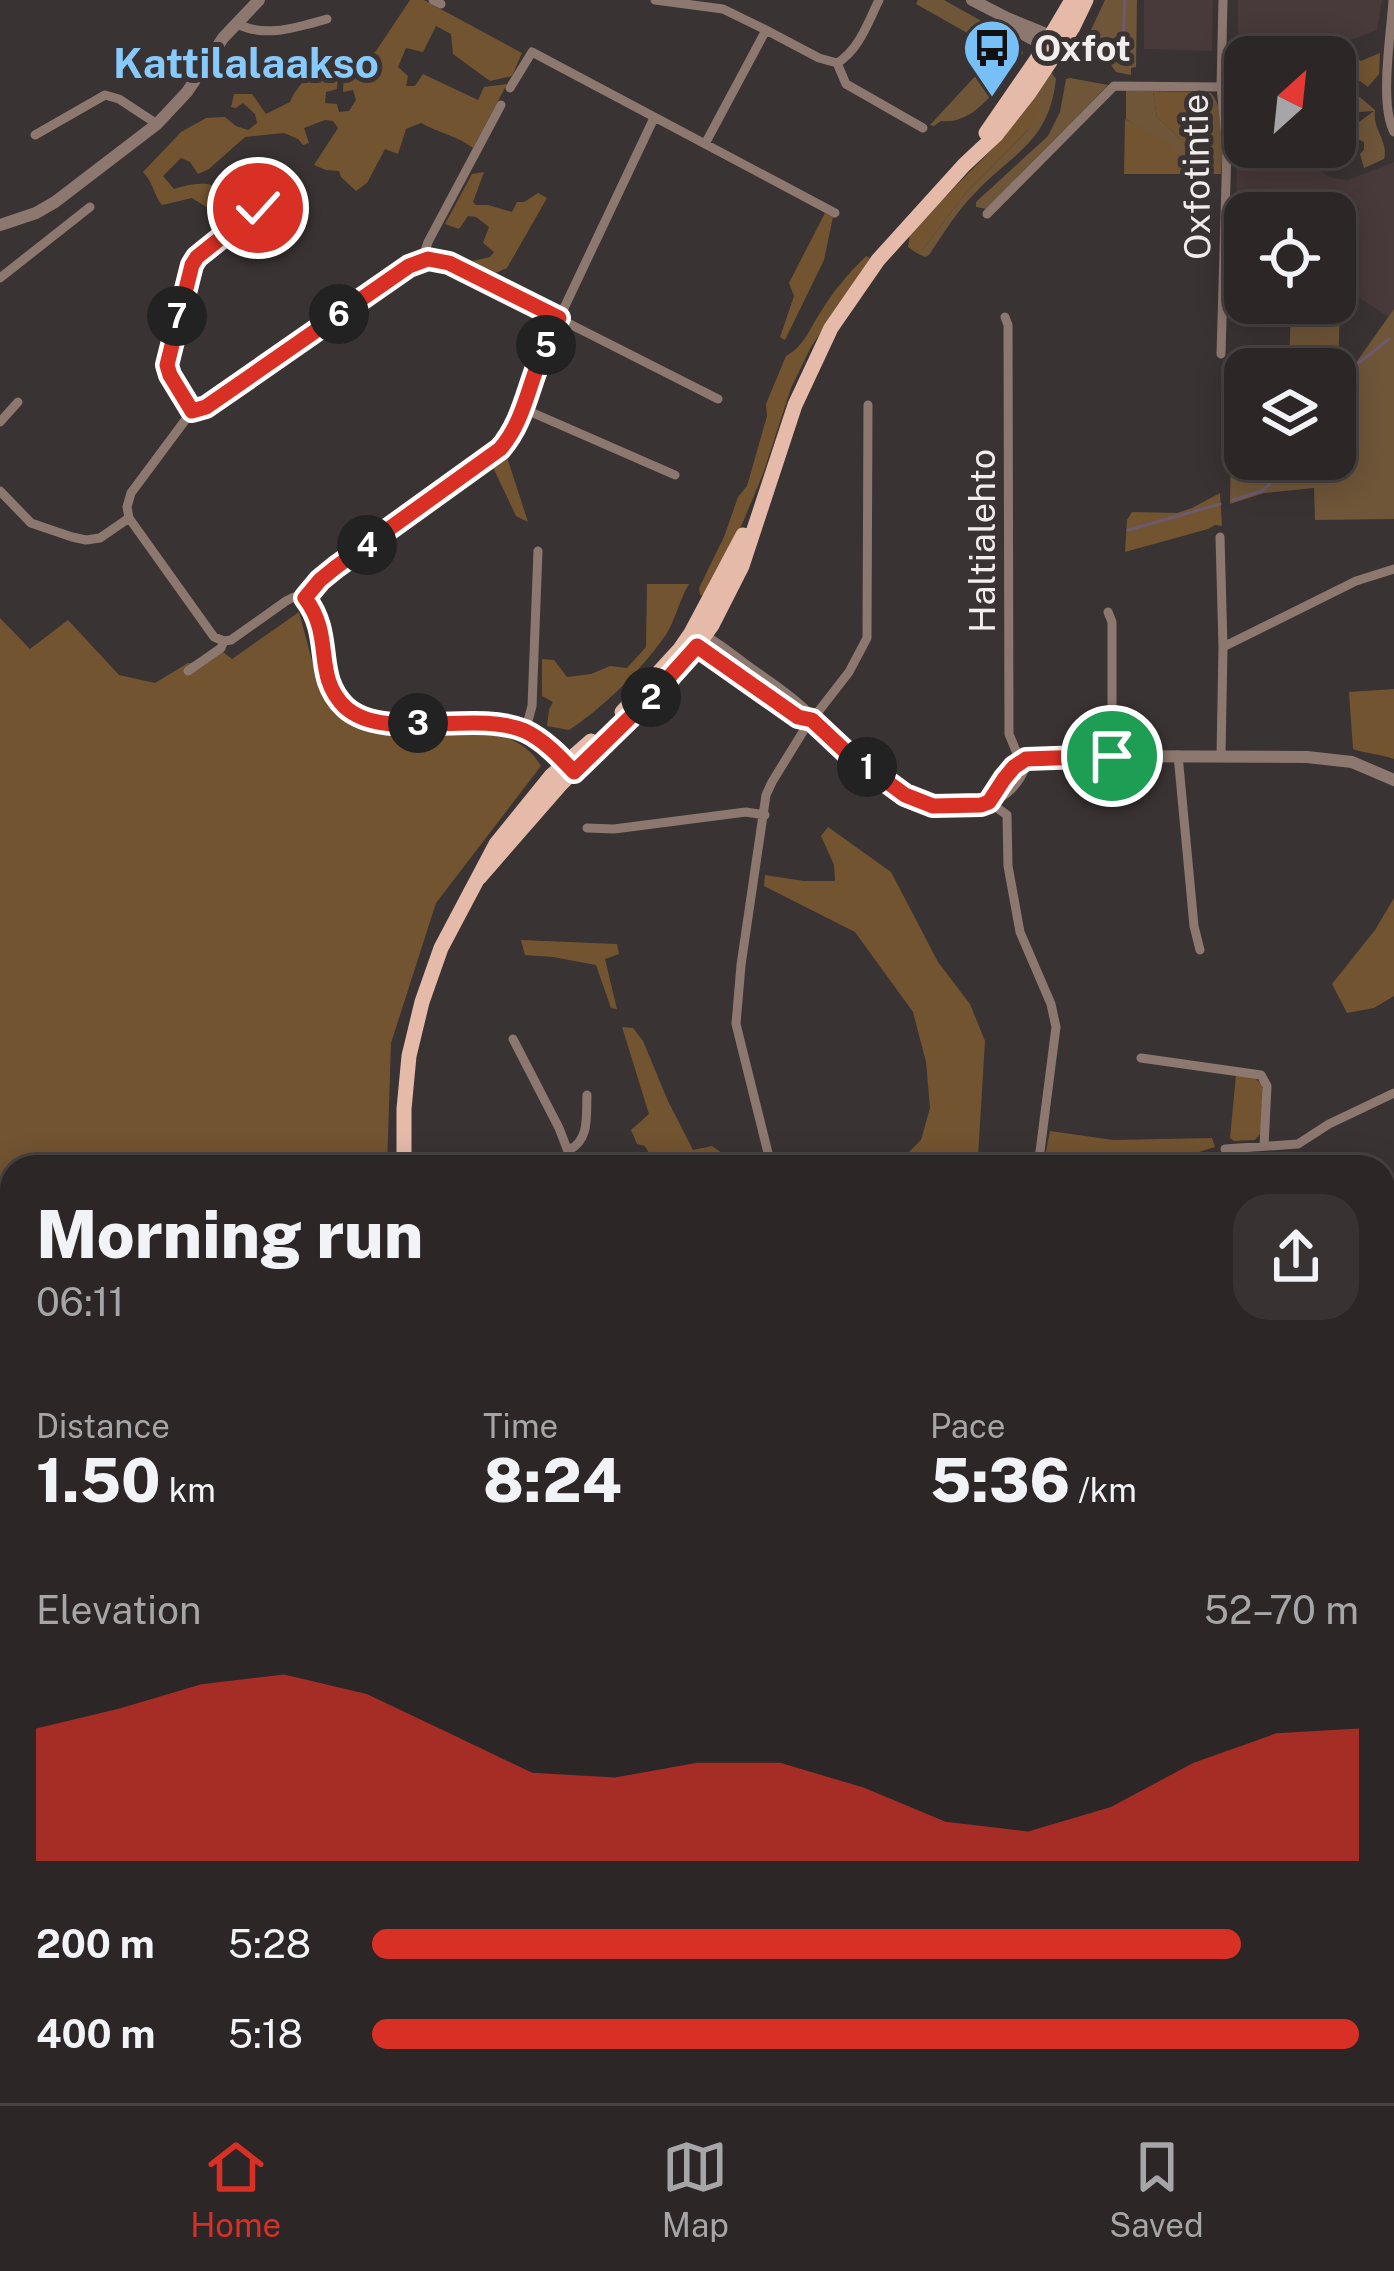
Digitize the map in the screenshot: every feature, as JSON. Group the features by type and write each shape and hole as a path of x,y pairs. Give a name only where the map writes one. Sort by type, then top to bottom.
{"main road":[{"path":"964,165 1072,0"},
{"path":"404,1155 406,1084 422,1002 441,948 496,844 521,810 652,696 698,638 831,328 878,260 996,135 1029,93 1086,0"}],"street":[{"path":"655,0 724,4 819,58 837,63 855,46 879,0"},
{"path":"972,0 1048,41"},
{"name":"Oxfotintie","path":"1222,0 1221,87 1227,148 1222,354"},
{"path":"1393,0 1386,103 1394,132"},
{"path":"0,225 55,202 157,124 187,92 236,23 259,1"},
{"path":"236,23 254,32 327,19"},
{"path":"705,144 766,30"},
{"path":"511,88 532,52 836,213"},
{"path":"837,63 846,85 923,128"},
{"path":"987,214 1114,86 1221,87"},
{"path":"35,134 105,95 157,124"},
{"path":"428,259 428,242 501,105"},
{"path":"305,598 336,567 509,440 538,363 654,118"},
{"path":"192,411 167,365 189,272 197,257 258,208 266,188"},
{"path":"0,278 89,206"},
{"path":"224,641 214,637 130,518 131,494 192,411 217,400 409,266 428,259 449,263 718,399"},
{"name":"Haltialehto","path":"1005,316 1009,325 1009,734 1016,751 1026,759"},
{"path":"0,422 18,402"},
{"path":"769,1155 736,1024 741,965 766,795 867,638 868,405"},
{"path":"524,409 675,475"},
{"path":"0,491 31,523 72,537 93,540 130,518"},
{"path":"1220,537 1221,754"},
{"path":"525,732 532,706 538,551"},
{"path":"1223,647 1356,581 1394,569"},
{"path":"188,671 286,601 305,598"},
{"path":"305,598 321,626 328,682 356,715 383,723 494,723 544,743 570,768"},
{"path":"1108,612 1112,622 1112,756"},
{"path":"698,638 804,710 845,751 913,800 940,806 981,805 1003,796 1026,759 1221,754 1335,759 1394,780"},
{"path":"1178,755 1200,950"},
{"path":"989,802 1007,815 1008,866 1020,932 1057,1027 1040,1155"},
{"path":"587,828 614,829 746,812 764,815"},
{"path":"513,1040 570,1155"},
{"path":"1141,1058 1261,1076 1267,1086 1264,1146"},
{"path":"1225,1149 1298,1144 1394,1093"},
{"path":"569,1150 577,1147 585,1132 587,1095"}],"shaded area":[{"path":"410,0 424,0 522,53 512,76 490,81 453,54 451,34 436,26 423,52 406,48 398,67 408,76 406,86 415,86 423,74 478,100 484,87 507,84 473,148 421,123 406,129 398,154 385,149 367,183 356,191 339,171 314,165 338,128 325,120 304,128 309,143 303,145 284,133 245,137 198,174 181,158 163,176 174,189 205,184 223,190 216,209 192,198 162,205 143,172 181,132 206,118 225,117 248,130 257,123 243,103 231,107 234,94 252,94 266,114 290,102 317,69 339,59 337,89 326,92 325,103 337,104 339,112 349,111 356,100 353,90 343,92 344,69 376,51"},
{"path":"918,0 944,0 985,23 969,34 916,4"},
{"path":"1105,0 1137,0 1136,67 1131,68 1131,75 1116,72 1089,34"},
{"path":"1144,0 1213,0 1212,51 1144,49"},
{"path":"1238,0 1382,0 1377,30 1356,38 1238,36"},
{"path":"990,26 1019,45 1023,53 978,108 967,116 930,125 993,57 979,41"},
{"path":"1356,52 1361,61 1380,53 1379,74 1368,87 1356,78"},
{"path":"1051,72 1056,79 1052,100 1038,132 968,200 929,255 915,252 923,249 966,193 1028,130 1035,96"},
{"path":"1070,78 1108,85 986,209 976,207 1048,136"},
{"path":"1126,90 1153,91 1157,117 1192,150 1200,142 1192,125 1191,92 1211,93 1222,121 1221,174 1197,174 1189,163 1126,119"},
{"path":"1153,91 1191,92 1192,125 1200,143 1192,150 1157,117"},
{"path":"1356,94 1375,110 1384,147 1384,159 1364,168 1360,154 1364,142 1356,138 1356,124 1374,111 1356,111"},
{"path":"1035,96 1041,110 1028,130 966,193 923,249 915,252 908,247 910,233 993,148"},
{"path":"1125,119 1170,144 1197,174 1124,174"},
{"path":"1394,162 1394,311 1389,317 1356,296 1356,192 1237,192 1236,168 1319,168 1327,176 1348,180"},
{"path":"484,172 473,202 476,205 512,212 517,202 538,193 547,198 507,268 489,276 470,269 473,261 494,252 483,243 489,227 468,216 459,229 445,224 472,174"},
{"path":"825,213 833,217 824,260 785,340 780,337 794,296 789,283"},
{"path":"866,256 870,258 811,347 791,388 735,541 705,595 700,595 738,497 747,486 767,416 766,404 786,356 803,342 832,296"},
{"path":"1394,309 1394,519 1315,520 1314,488 1264,493 1230,504 1230,480 1356,480 1356,363"},
{"path":"1290,324 1339,324 1339,348 1290,348"},
{"path":"505,451 528,522 516,516 490,461"},
{"path":"1220,493 1222,526 1125,552 1132,512 1177,513"},
{"path":"647,584 689,584 665,636 621,687 582,721 569,730 547,726 553,702 542,696 542,659 554,660 567,677 610,666 627,668 646,647"},
{"path":"299,612 319,687 338,714 372,732 494,733 521,745 541,766 436,903 391,1043 387,1155 0,1155 0,618 30,649 68,620 119,675 155,683 188,663 205,663 223,652 232,659"},
{"path":"1394,689 1394,759 1353,749 1349,692"},
{"path":"828,827 891,872 938,962 970,1004 985,1041 978,1155 906,1155 921,1140 930,1108 926,1062 913,1012 855,932 764,886 765,875 835,881 834,865 821,836"},
{"path":"1394,898 1394,996 1374,1008 1347,1013 1332,984"},
{"path":"521,940 617,944 619,954 605,959 617,1009 611,1008 596,965 525,955"},
{"path":"622,1027 633,1028 643,1041 693,1150 712,1146 725,1155 650,1155 645,1146 637,1144 631,1130 649,1114"},
{"path":"1236,1075 1255,1078 1262,1085 1262,1132 1255,1140 1230,1138"},
{"path":"1050,1131 1113,1140 1212,1138 1215,1147 1189,1155 1045,1155"}],"waterway":[{"path":"1125,0 1123,39 1128,59"},
{"path":"1356,365 1389,339"},
{"path":"1233,500 1270,484"},
{"path":"1128,530 1220,504"}],"place":[{"name":"Oxfot","path":"992,99"}],"district":[{"name":"Kattilalaakso","path":"246,62"}],"route":[{"path":"258,208 197,257 189,272 167,365 192,411 206,407 419,261 449,263 559,318 509,440 336,567 305,598 321,626 328,682 348,710 383,723 494,723 544,743 574,772 697,646 798,717 812,720 845,751 921,803 989,802 1014,767 1026,759 1112,756"}]}
